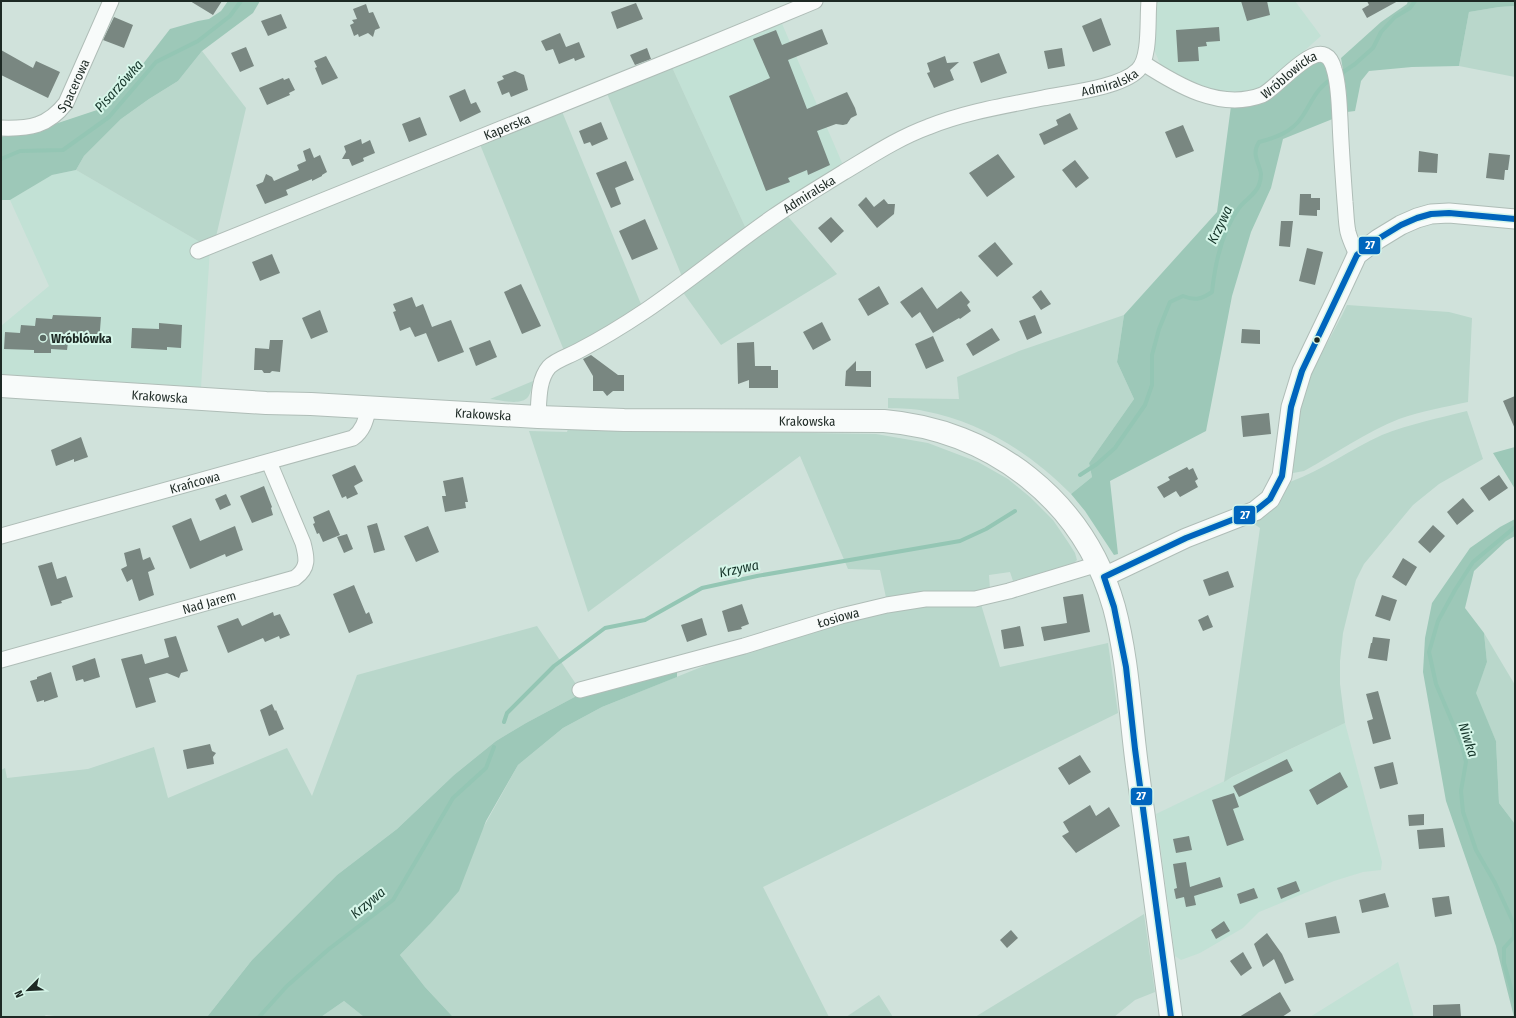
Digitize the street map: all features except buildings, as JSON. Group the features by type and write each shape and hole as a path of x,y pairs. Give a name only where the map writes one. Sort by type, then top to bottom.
{"main road":[{"name":"Krakowska","path":"1,386 259,402 369,406 632,420 884,421 914,425 944,432 968,441 994,454 1033,480 1064,512 1080,533 1101,570 1114,607 1126,667 1135,749 1171,1017"}],"street":[{"name":"Spacerowa","path":"1,128 30,127 44,122 57,114 66,103 111,1"},
{"name":"Kaperska","path":"198,251 815,1"},
{"path":"1143,63 1146,53 1148,1"},
{"name":"Wróblowicka","path":"1143,63 1163,76 1189,89 1212,97 1234,101 1262,94 1272,88 1295,67 1312,56 1319,54 1325,55 1329,58 1334,68 1338,90 1348,231 1357,255"},
{"name":"Admiralska","path":"538,416 543,377 554,362 592,344 645,311 784,209 874,154 926,127 950,119 988,109 1117,82 1134,73 1143,63"},
{"path":"1101,570 1255,511 1270,499 1282,476 1291,407 1302,371 1357,255 1378,239 1401,225 1416,218 1430,214 1449,213 1515,219"},
{"name":"Krańcowa","path":"1,536 353,438 359,434 363,428 369,406"},
{"name":"Nad Jarem","path":"1,660 295,578 302,573 305,566 306,556 303,543 269,462"},
{"name":"Łosiowa","path":"580,690 744,646 841,616 887,605 925,599 975,599 1101,570"}],"shaded area":[{"path":"228,1 260,1 253,13 202,51 178,81 121,119 84,156 76,170 52,175 10,200 1,200 1,137 15,133 40,131 55,124 103,108 122,91 170,29 209,19 221,11"},
{"path":"1155,1 1295,1 1321,36 1262,88 1250,92 1226,94 1181,81 1161,66 1152,42"},
{"path":"1408,1 1515,1 1515,6 1469,12 1459,66 1412,67 1369,71 1361,81 1355,111 1347,112 1346,88 1341,58 1381,22 1407,4"},
{"path":"1515,6 1515,77 1459,66 1469,12"},
{"path":"780,19 843,165 747,231 671,65"},
{"path":"202,51 246,108 215,241 205,245 76,170 84,156 121,119 178,81"},
{"path":"1321,61 1330,69 1335,118 1283,139 1271,188 1251,232 1232,296 1206,431 1110,481 1118,554 1114,555 1085,511 1071,494 1092,477 1089,463 1134,399 1117,362 1124,315 1217,212 1231,106 1313,62"},
{"path":"671,65 747,231 683,279 606,91"},
{"path":"561,109 643,309 565,353 479,142"},
{"path":"76,170 210,249 201,387 1,374 1,326 49,286 10,200 52,175"},
{"path":"785,213 837,274 721,345 682,291"},
{"path":"1347,305 1449,312 1472,318 1468,402 1424,411 1399,419 1363,437 1304,471 1293,473 1297,427 1304,393 1317,363"},
{"path":"1124,315 1117,362 1134,399 1089,463 1092,477 1071,494 1039,465 1004,441 985,431 945,416 920,410 888,408 888,398 959,399 957,377 1019,351"},
{"path":"533,381 530,394 525,400 510,402 490,399"},
{"path":"1467,411 1483,459 1439,484 1413,505 1364,564 1356,580 1343,633 1340,661 1340,684 1345,723 1224,782 1260,528 1251,522 1280,500 1290,482 1314,472 1382,435"},
{"path":"568,429 876,434 928,443 978,462 1008,479 1030,497 1053,520 1075,553 1077,560 1071,566 1013,581 1010,572 989,575 990,590 887,602 880,570 848,569 800,456 588,612 529,431 567,432"},
{"path":"1515,447 1515,489 1493,453"},
{"path":"1515,519 1515,536 1506,541 1474,571 1465,608 1484,633 1487,662 1476,693 1496,741 1499,803 1515,824 1514,1017 1496,946 1446,801 1423,672 1425,638 1432,603 1470,548 1500,527"},
{"path":"980,601 1000,667 1108,643 1118,713 763,887 829,1017 453,1017 425,987 400,955 429,925 518,765 563,728 602,707 746,649 888,609"},
{"path":"537,626 582,693 496,741 454,775 397,829 337,875 252,960 207,1017 63,1017 46,1015 43,1017 1,1017 1,770 5,768 7,778 88,769 154,747 168,798 287,748 312,796 357,675"},
{"path":"1484,633 1515,685 1515,824 1499,803 1496,741 1475,693 1487,662"},
{"path":"677,668 677,677 602,707 563,728 518,765 486,821 459,891 400,955 425,987 453,1017 364,1017 344,1001 321,1017 207,1017 252,960 337,875 397,829 454,775 496,741 582,693"},
{"path":"1345,723 1382,862 1381,870 1363,872 1334,881 1259,912 1243,928 1200,953 1181,960 1175,956 1156,814"},
{"path":"1144,914 1155,992 1135,1000 1114,1017 975,1017"},
{"path":"1398,962 1414,1017 1310,1017"},
{"path":"879,995 893,1017 846,1017"},
{"path":"344,1001 364,1017 321,1017"}],"waterway":[{"name":"Pisarzówka","path":"1,159 20,151 63,150 109,117 156,62 198,41 230,16 241,1"},
{"name":"Krzywa","path":"1339,75 1355,64 1373,48 1381,32 1395,17 1410,8 1415,1"},
{"name":"Krzywa","path":"1080,475 1097,464 1115,448 1145,405 1152,385 1152,355 1159,329 1170,302 1183,296 1198,298 1212,292 1217,259 1223,238 1239,208 1259,185 1261,174 1256,158 1256,151 1259,142 1271,139 1293,127 1302,117 1322,86 1333,78"},
{"name":"Krzywa","path":"504,722 507,713 554,666 605,628 645,620 702,588 757,576 960,541 986,529 1015,511"},
{"name":"Niwka","path":"1515,527 1473,562 1438,621 1429,652 1436,684 1462,745 1466,762 1461,791 1463,812 1476,850 1495,883 1514,924 1514,937 1504,948 1504,963 1515,1002"},
{"name":"Krzywa","path":"259,1017 287,986 329,949 393,900 453,798 486,768 494,747"}],"transit line":[{"name":"27","path":"1104,577 1186,538 1255,511 1270,499 1282,476 1291,407 1302,371 1357,255 1378,239 1401,225 1431,214 1449,213 1515,219"},
{"name":"27","path":"1104,577 1114,607 1126,667 1135,749 1171,1017"}],"place":[{"name":"Wróblówka","path":"43,338"}]}
